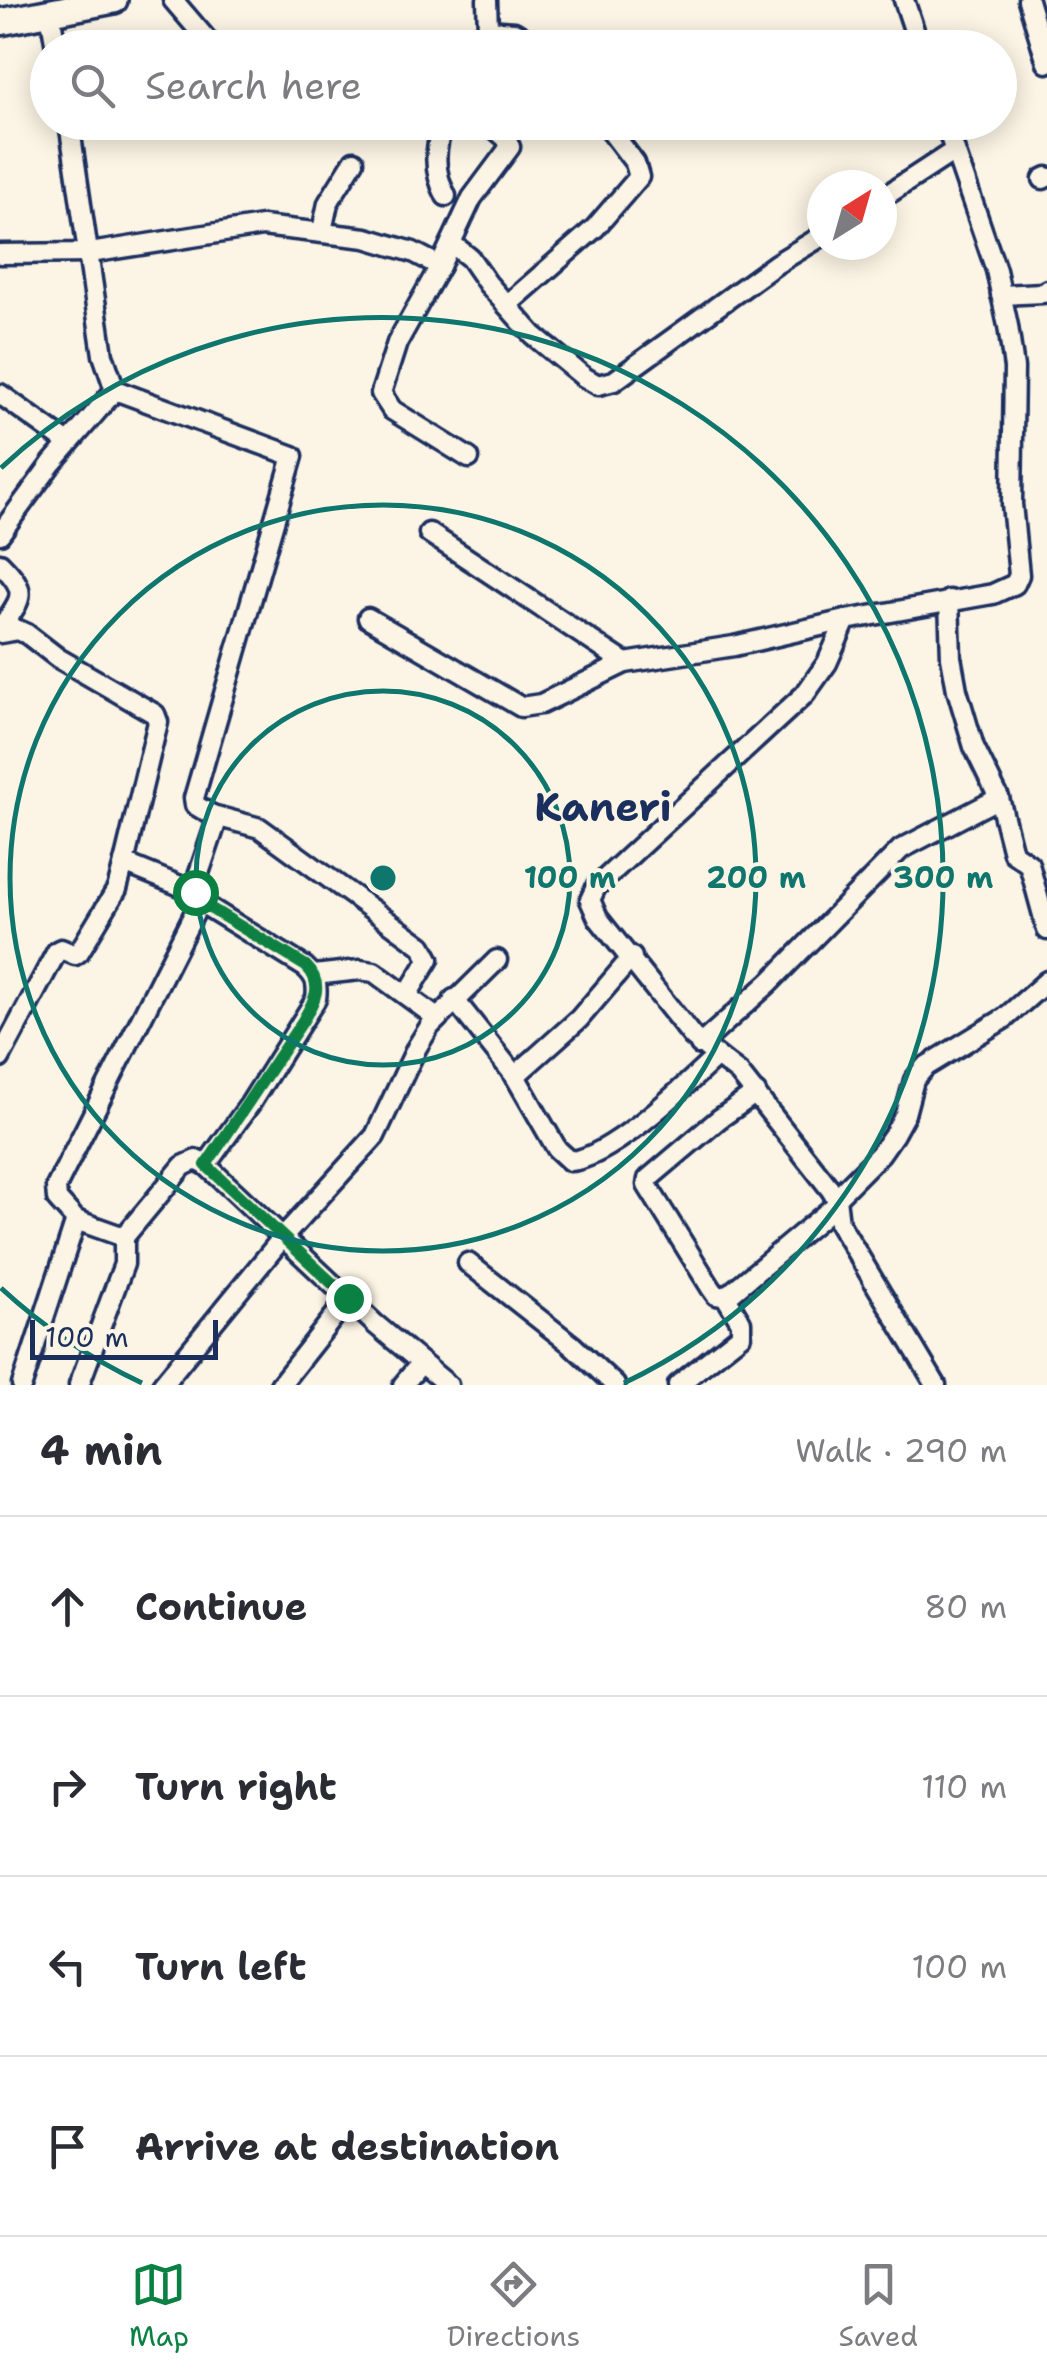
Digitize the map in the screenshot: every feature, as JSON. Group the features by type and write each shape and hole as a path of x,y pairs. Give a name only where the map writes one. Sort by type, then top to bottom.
{"highway":[{"path":"0,22 114,0"}],"street":[{"path":"173,0 199,30"},
{"path":"485,30 487,0"},
{"path":"904,0 914,30"},
{"path":"1028,0 1047,63"},
{"path":"50,13 53,30"},
{"path":"72,140 103,354 115,390"},
{"path":"440,140 435,160 437,178 446,196"},
{"path":"469,458 392,410 380,393 397,343 472,198 510,147 507,140"},
{"path":"506,305 595,228 639,176 638,168 617,140"},
{"path":"368,618 521,707 541,704 625,662 734,646 846,620 1008,590 1016,584 1019,575 1012,504 1014,368 996,270 951,140"},
{"path":"897,188 954,151"},
{"path":"322,232 328,203 354,161"},
{"path":"0,254 90,253 262,226 389,243 440,266"},
{"path":"451,242 470,258 534,334 584,377 598,384 606,384 807,245"},
{"path":"1001,295 1047,290"},
{"path":"0,534 68,443 115,390"},
{"path":"115,390 293,456 195,805 212,815 235,818 272,835 422,946 429,959 408,995"},
{"path":"0,394 68,443"},
{"path":"429,533 625,662"},
{"path":"0,563 22,591 0,631"},
{"path":"949,600 956,690 974,747 999,798 1013,853 1029,864 1047,930"},
{"path":"846,620 827,663 805,694 592,893 590,900 598,918 700,1045 730,1064 756,1093 836,1202 838,1223 936,1385"},
{"path":"0,631 27,634 58,658 157,718 116,889 79,952 74,955 57,951 0,1058"},
{"path":"700,1045 770,982 901,849 999,798"},
{"path":"124,1236 76,1220 57,1200 56,1187 198,897 196,882 216,824 212,815"},
{"path":"124,863 198,897 314,975 318,986 309,1010 206,1165"},
{"path":"515,1076 579,1019 632,958"},
{"path":"162,1385 283,1237 374,1136 417,1047 437,1018 497,960"},
{"path":"314,975 374,972 437,1018"},
{"path":"756,1093 652,1174 647,1185 716,1296 726,1297 836,1202 880,1154 905,1114 914,1080 924,1066 1005,1018 1047,980"},
{"path":"454,999 515,1076 564,1158 578,1160 662,1107 717,1056"},
{"path":"79,1385 124,1264 124,1236 188,1161 206,1165 448,1385"},
{"path":"22,1385 76,1220"},
{"path":"468,1262 572,1344 615,1385"},
{"path":"678,1385 741,1335 741,1322 726,1297"},
{"path":"280,1385 348,1298"},
{"path":"403,1385 422,1363"}],"district":[{"name":"Kaneri","path":"603,807"}],"route":[{"path":"195,892 200,902 306,966 318,986 316,998 302,1022 206,1165 348,1298"}]}
